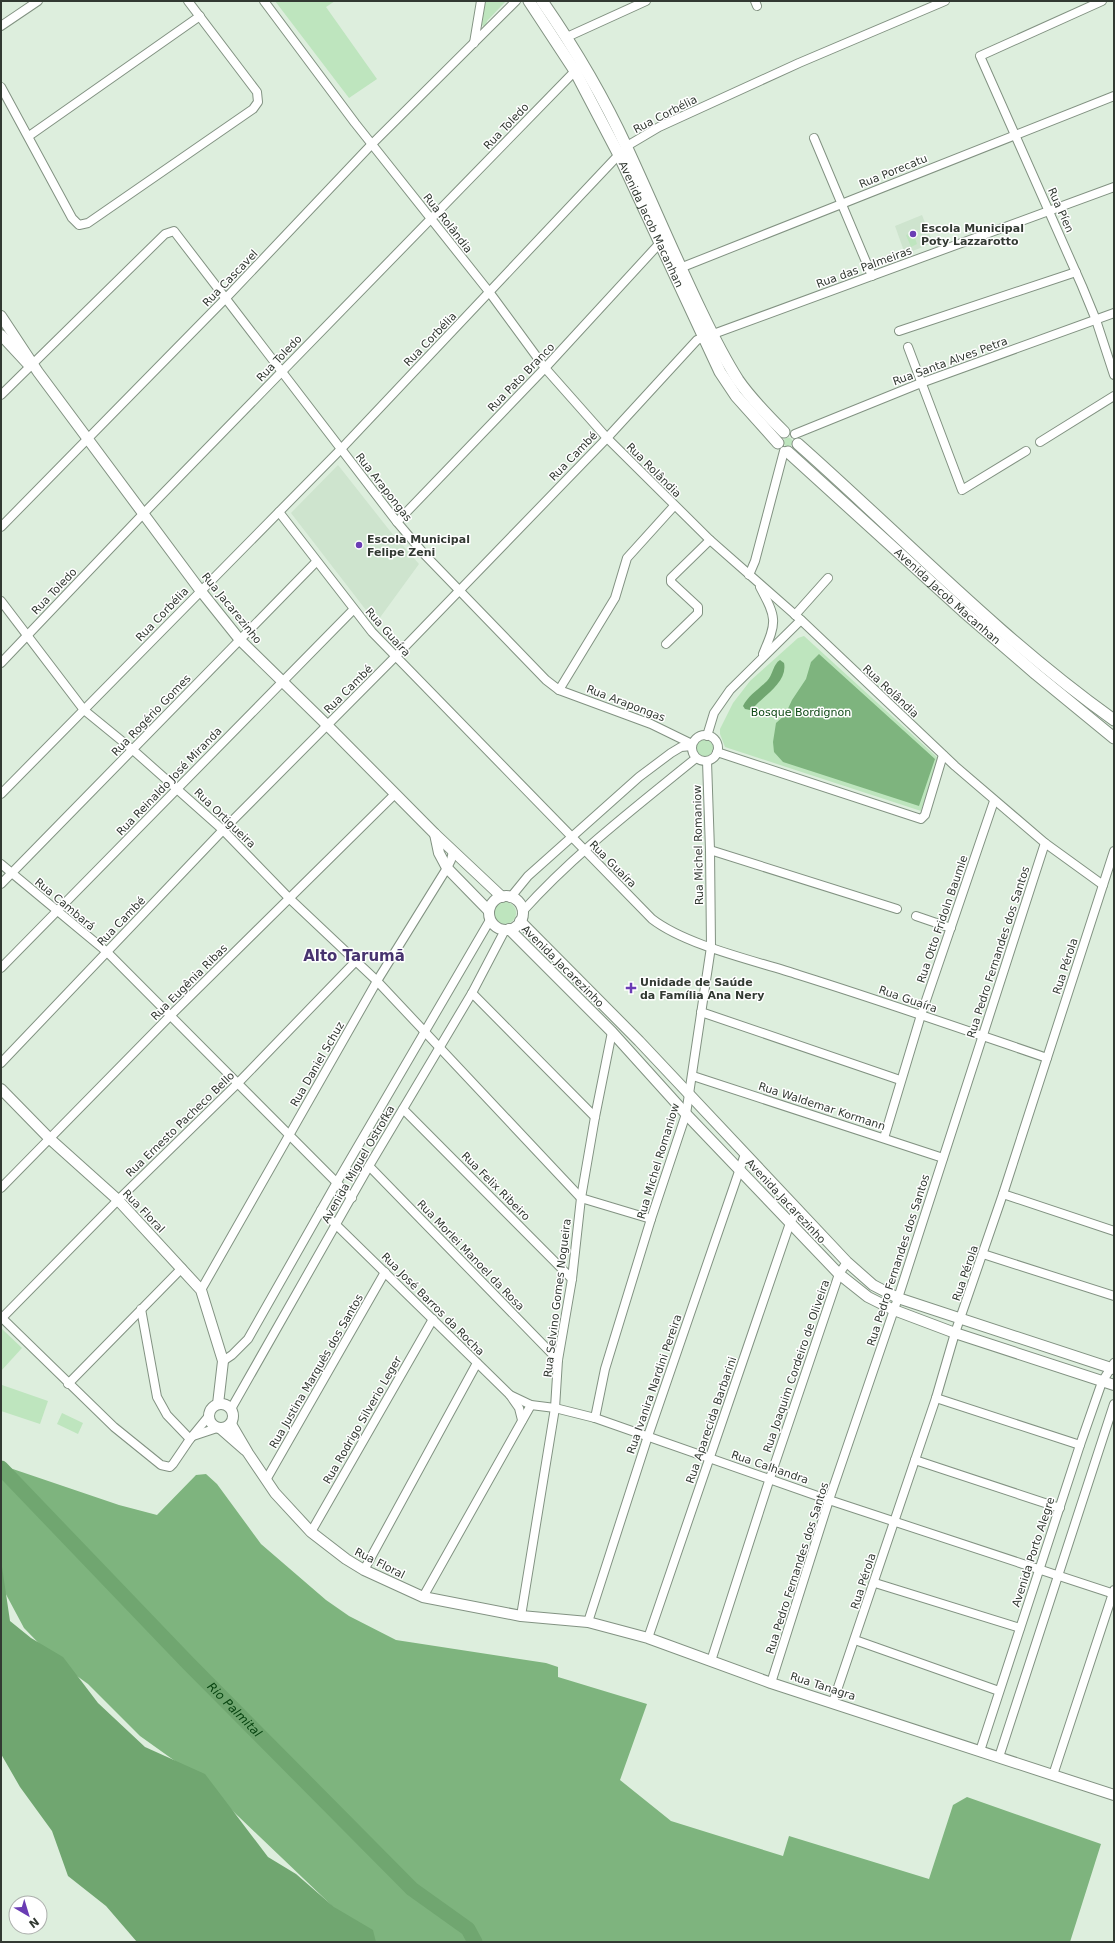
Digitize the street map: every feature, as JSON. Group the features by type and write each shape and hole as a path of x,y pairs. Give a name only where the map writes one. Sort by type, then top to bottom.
{"main road":[{"name":"Avenida Jacob Macanhan","path":"530,1 575,71 619,156 659,244 708,336 754,401 986,618 1041,664 1114,720"},
{"name":"Avenida Jacob Macanhan","path":"542,1 567,37 587,70 627,146 708,336 720,372 736,396 783,449 963,611 1036,674 1113,733"},
{"path":"779,437 792,437 795,450 783,449 779,437"}],"street":[{"path":"1,26 38,1"},
{"path":"1,87 29,136 72,218 79,225 83,225 253,109 258,102 257,92 188,1"},
{"name":"Rua Rolândia","path":"264,1 372,144 490,293 545,368 607,438 710,540 798,618 994,801 1045,844 1103,885"},
{"path":"474,43 481,1"},
{"name":"Rua Cascavel","path":"1,527 226,298 372,144 516,1"},
{"path":"567,37 646,1"},
{"name":"Rua Corbélia","path":"1,794 200,590 341,449 490,293 627,146 659,127 785,69 945,1"},
{"name":"Rua Píen","path":"1102,1 980,56 1016,134 1076,272 1096,320 1114,375"},
{"path":"29,136 200,16"},
{"name":"Rua Toledo","path":"1,663 144,513 575,71"},
{"name":"Rua Porecatu","path":"680,268 1114,96"},
{"path":"814,138 872,276"},
{"name":"Rua das Palmeiras","path":"708,336 1114,187"},
{"name":"Rua Arapongas","path":"31,364 165,234 174,231 397,522 426,555 546,680 559,690 651,724 692,745"},
{"name":"Rua Pato Branco","path":"397,522 545,368 659,244"},
{"path":"900,331 1076,272"},
{"name":"Rua Santa Alves Petra","path":"792,437 921,383 1114,313"},
{"name":"Rua Jacarezinho","path":"1,316 31,364"},
{"name":"Rua Jacarezinho","path":"1,335 38,372 200,590 240,640 435,834 506,897"},
{"name":"Rua Cambé","path":"1,1063 223,830 395,657 459,589 607,438 698,340 708,336"},
{"path":"908,347 962,490 1026,451"},
{"path":"1,395 31,364"},
{"path":"1040,442 1114,396"},
{"path":"749,575 757,556 783,449"},
{"path":"559,690 615,598 627,558 674,506"},
{"name":"Rua Guaíra","path":"279,512 353,610 395,657 652,920 664,928 711,947 921,1015 1047,1058"},
{"path":"666,644 698,613 698,607 672,582 671,578 710,540"},
{"name":"Rua Rogério Gomes","path":"1,884 316,562"},
{"path":"707,736 714,712 730,690 798,618 828,578"},
{"path":"758,583 770,607 774,624 762,657"},
{"name":"Rua Ortigueira","path":"1,601 84,710 178,788 223,830 289,898 378,981 424,1032 581,1198"},
{"name":"Rua Reinaldo José Miranda","path":"1,968 281,681 353,610"},
{"path":"707,736 716,742 717,752 712,759 707,761 700,760 696,758 692,752 692,745 697,738 707,736"},
{"path":"490,915 494,902 506,897 571,837 640,777 681,747 692,745"},
{"path":"717,752 921,819 925,815 944,755"},
{"path":"435,834 439,853 447,868 490,915 496,927 507,930 515,927 521,916 584,851 627,813 696,758"},
{"name":"Rua Michel Romaniow","path":"595,1418 605,1369 651,1219 686,1114 693,1076 711,947 707,761"},
{"name":"Rua Eugênia Ribas","path":"1,1188 171,1015 395,794"},
{"name":"Rua Otto Fridoln Baumle","path":"884,1138 900,1080 921,1015 994,801"},
{"name":"Rua Pedro Fernandes dos Santos","path":"772,1683 829,1500 898,1298 1045,844"},
{"path":"710,850 897,909"},
{"name":"Rua Daniel Schuz","path":"201,1290 378,981 447,868 453,851"},
{"name":"Rua Pérola","path":"833,1702 875,1583 914,1460 936,1398 955,1333 1003,1194 1114,851"},
{"name":"Rua Cambará","path":"1,864 106,952 171,1015 352,1198"},
{"path":"506,897 518,903 521,916"},
{"name":"Avenida Miguel Ostrofka","path":"223,1361 232,1355 248,1339 336,1182 424,1032 490,915"},
{"name":"Avenida Jacarezinho","path":"521,916 797,1210 847,1262 873,1285 898,1298 1112,1367"},
{"path":"916,916 951,928"},
{"name":"Avenida Jacarezinho","path":"507,930 612,1032 686,1114 839,1274 868,1297 894,1310 955,1333 1114,1386"},
{"name":"Avenida Miguel Ostrofka","path":"230,1408 369,1166 472,993 507,930"},
{"name":"Rua Ernesto Pacheco Bello","path":"2,1318 118,1200 238,1082 356,960"},
{"path":"472,993 595,1117"},
{"path":"701,1012 900,1080"},
{"name":"Rua Selvino Gomes Nogueira","path":"522,1616 555,1408 558,1360 572,1279 581,1198 612,1032"},
{"name":"Rua Waldemar Kormann","path":"693,1076 943,1158"},
{"name":"Rua Floral","path":"1,1089 50,1139 118,1200 201,1290 223,1361 218,1404"},
{"name":"Rua Felix Ribeiro","path":"403,1109 572,1279"},
{"name":"Rua Ivanira Nardini Pereira","path":"588,1622 648,1436 745,1154"},
{"name":"Rua Morlei Manoel da Rosa","path":"369,1166 558,1360"},
{"path":"1003,1194 1114,1230"},
{"path":"581,1198 651,1219"},
{"name":"Rua José Barros da Rocha","path":"321,1210 336,1223 510,1395 519,1408 522,1420"},
{"name":"Rua Aparecida Barbarini","path":"648,1638 790,1223 797,1210"},
{"path":"983,1254 1114,1296"},
{"name":"Rua Joaquim Cordeiro de Oliveira","path":"711,1661 770,1478 839,1274 847,1262"},
{"path":"68,1384 182,1268"},
{"name":"Rua Justina Marquês dos Santos","path":"266,1480 385,1272"},
{"path":"141,1309 157,1396 167,1415 191,1438"},
{"path":"2,1318 68,1384 114,1427 162,1466 170,1467 173,1464 191,1438 208,1417 211,1409 218,1404 224,1404 230,1408 233,1417 231,1424 191,1438"},
{"name":"Rua Rodrigo Silverio Leger","path":"311,1532 433,1319"},
{"path":"364,1570 477,1363"},
{"name":"Avenida Porto Alegre","path":"980,1750 1080,1445 1102,1382 1112,1367"},
{"name":"Rua Floral","path":"222,1378 230,1408"},
{"name":"Rua Calhandra","path":"510,1395 531,1405 555,1408 595,1418 770,1478 829,1500 1114,1592"},
{"path":"936,1398 1080,1445"},
{"path":"999,1757 1114,1404"},
{"path":"423,1597 531,1405"},
{"path":"208,1417 211,1424 219,1429"},
{"name":"Rua Floral","path":"231,1424 266,1480 285,1505 311,1532 346,1559 364,1570 423,1597 522,1616"},
{"name":"Rua Floral","path":"219,1429 248,1453"},
{"path":"914,1460 1060,1508"},
{"path":"875,1583 1020,1628"},
{"path":"1053,1775 1114,1592"},
{"name":"Rua Tanagra","path":"522,1616 588,1622 648,1638 772,1683 1053,1775 1113,1792"},
{"path":"855,1640 999,1691"}],"shaded area":[{"name":"Escola Municipal Poty Lazzarotto","path":"922,215 933,243 905,254 895,226"},
{"name":"Escola Municipal Felipe Zeni","path":"338,465 390,531 419,564 376,623 291,513"},
{"path":"780,660 784,663 784,670 783,676 779,682 754,707 750,710 745,709 743,706 745,702 767,681 776,664"},
{"path":"1,1560 10,1621 31,1638 63,1657 98,1703 145,1747 205,1774 268,1857 296,1874 334,1907 373,1930 376,1942 137,1942 106,1906 68,1876 52,1831 20,1787 1,1754"}],"green space":[{"path":"275,1 335,1 326,7 377,79 349,98"},
{"path":"485,1 506,1 487,21 486,28 482,25"},
{"path":"913,232 917,244 911,247 906,235"},
{"path":"786,438 790,438 792,442 790,446 786,446 784,444 784,440"},
{"name":"Bosque Bordignon","path":"804,636 939,759 921,811 725,747 720,734 720,729 733,703 750,681 798,638"},
{"name":"Bosque Bordignon","path":"819,654 935,759 919,806 783,762 774,752 773,742 776,723 785,715 792,700 806,679 811,662"},
{"path":"700,739 708,739 713,744 711,755 708,757 700,757 695,752 695,744"},
{"path":"505,902 509,903 515,909 515,917 509,923 505,924 501,923 495,917 494,913 495,909 501,903"},
{"path":"1,1328 22,1348 1,1371"},
{"path":"2,1385 48,1401 40,1424 1,1411"},
{"path":"62,1413 83,1423 78,1434 57,1424"},
{"path":"1,1465 119,1505 157,1515 196,1475 206,1474 217,1484 261,1544 326,1600 349,1616 396,1640 546,1663 558,1667 558,1677 647,1704 620,1780 671,1821 783,1856 789,1836 929,1879 953,1805 967,1797 1101,1844 1070,1942 370,1942 215,1794 182,1766 140,1736 88,1684 55,1660 24,1628 1,1585"}],"waterway":[{"name":"Rio Palmital","path":"1,1468 188,1663 412,1889 468,1929 475,1942"}],"place":[{"name":"Escola Municipal Poty Lazzarotto","path":"913,234"},
{"name":"Escola Municipal Felipe Zeni","path":"359,545"},
{"name":"Unidade de Saúde da Família Ana Nery","path":"631,988"}],"district":[{"name":"Alto Tarumã","path":"354,956"}]}
